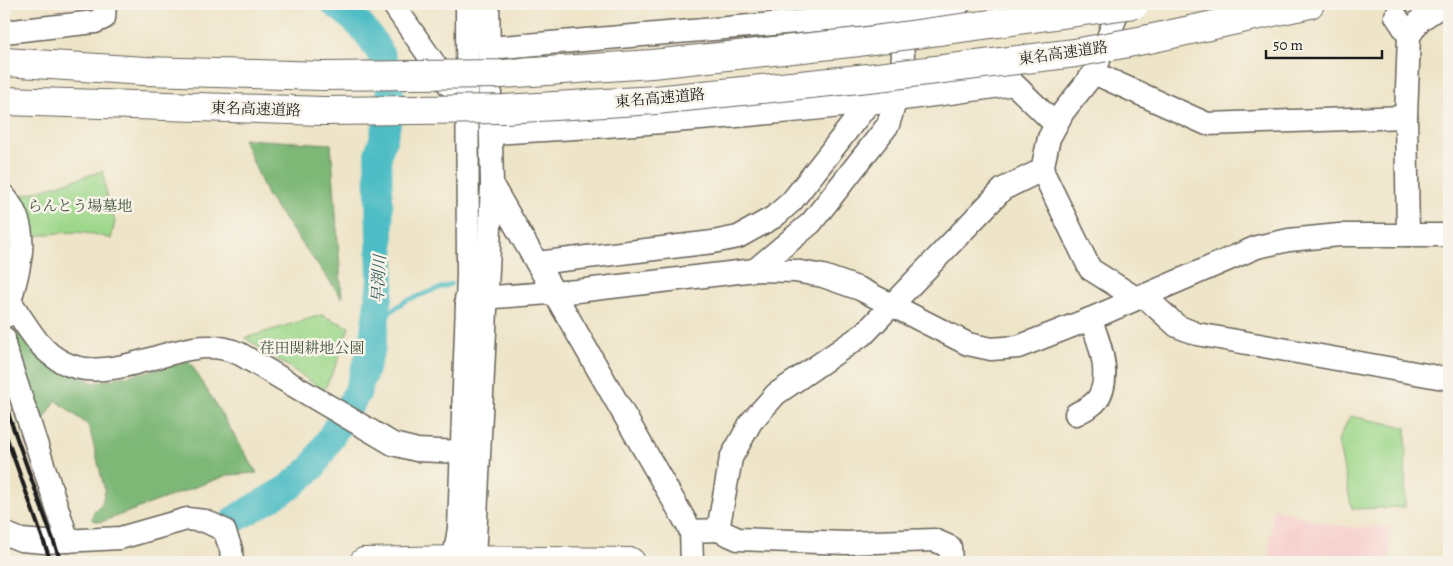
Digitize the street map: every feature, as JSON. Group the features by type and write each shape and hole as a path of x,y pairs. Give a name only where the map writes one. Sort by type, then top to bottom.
{"highway":[{"path":"4,62 145,71 324,76 502,74 652,64 859,42 1135,4"},
{"name":"東名高速道路","path":"4,101 324,111 504,109 656,100 878,77 1075,53 1310,4"},
{"path":"364,562 464,560 630,562"}],"street":[{"path":"4,32 95,22 104,18 105,4"},
{"path":"393,4 468,113"},
{"path":"464,560 476,298 468,113 467,4"},
{"path":"464,560 459,528 462,452 476,298 492,185 488,4"},
{"path":"490,48 883,8 959,4"},
{"path":"1121,4 1094,73 1056,125 1049,138 1042,170 1090,269 1140,297 1178,326 1197,334 1449,379"},
{"path":"1408,235 1406,117 1409,36 1420,20 1444,4"},
{"path":"754,270 811,223 888,125 896,101 903,54 883,8"},
{"path":"1396,16 1409,36"},
{"path":"1094,73 1207,124 1406,117"},
{"path":"492,133 720,119 867,105 1014,84 1056,125"},
{"path":"537,263 713,242 738,237 774,217 792,200 867,105"},
{"path":"718,530 731,458 751,422 776,394 865,334 1003,189 1042,170"},
{"path":"492,185 691,531 692,562"},
{"path":"4,196 17,219 22,240 20,267 4,326"},
{"path":"476,298 554,292 754,270 795,271 823,276 860,289 968,344 990,349 1018,347 1090,319 1257,247 1289,240 1339,235 1449,235"},
{"path":"10,301 39,343 72,368 95,370 188,349 221,347 240,354 405,448 462,452"},
{"path":"1076,414 1093,404 1101,394 1104,363 1090,319"},
{"path":"4,338 4,345 68,541"},
{"path":"4,533 21,540 68,541 120,538 187,519 205,521 224,530 231,549 232,562"},
{"path":"691,531 718,530 738,539 846,543 934,540 950,547 951,562"}],"shaded area":[{"path":"1273,508 1326,524 1358,528 1389,526 1390,562 1268,562"}],"green space":[{"path":"243,139 331,144 342,298 268,197"},
{"name":"らんとう場墓地","path":"103,171 107,199 115,221 111,239 73,232 35,236 21,196"},
{"name":"荏田関耕地公園","path":"321,315 349,327 337,363 324,390 245,338"},
{"path":"14,329 50,364 94,383 190,362 257,473 228,475 101,522 92,520 94,511 102,503 105,491 89,426 56,400 37,432"},
{"path":"1350,416 1406,427 1405,507 1352,509 1338,441"}],"waterway":[{"name":"早渕川","path":"235,519 288,488 313,467 357,393 372,347 381,281 378,154 389,110 390,90 387,70 380,52 369,35 354,19 335,4"},
{"path":"375,323 405,301 451,284"}],"railway":[{"path":"4,395 10,419 61,562"},
{"path":"4,430 51,562"}]}
